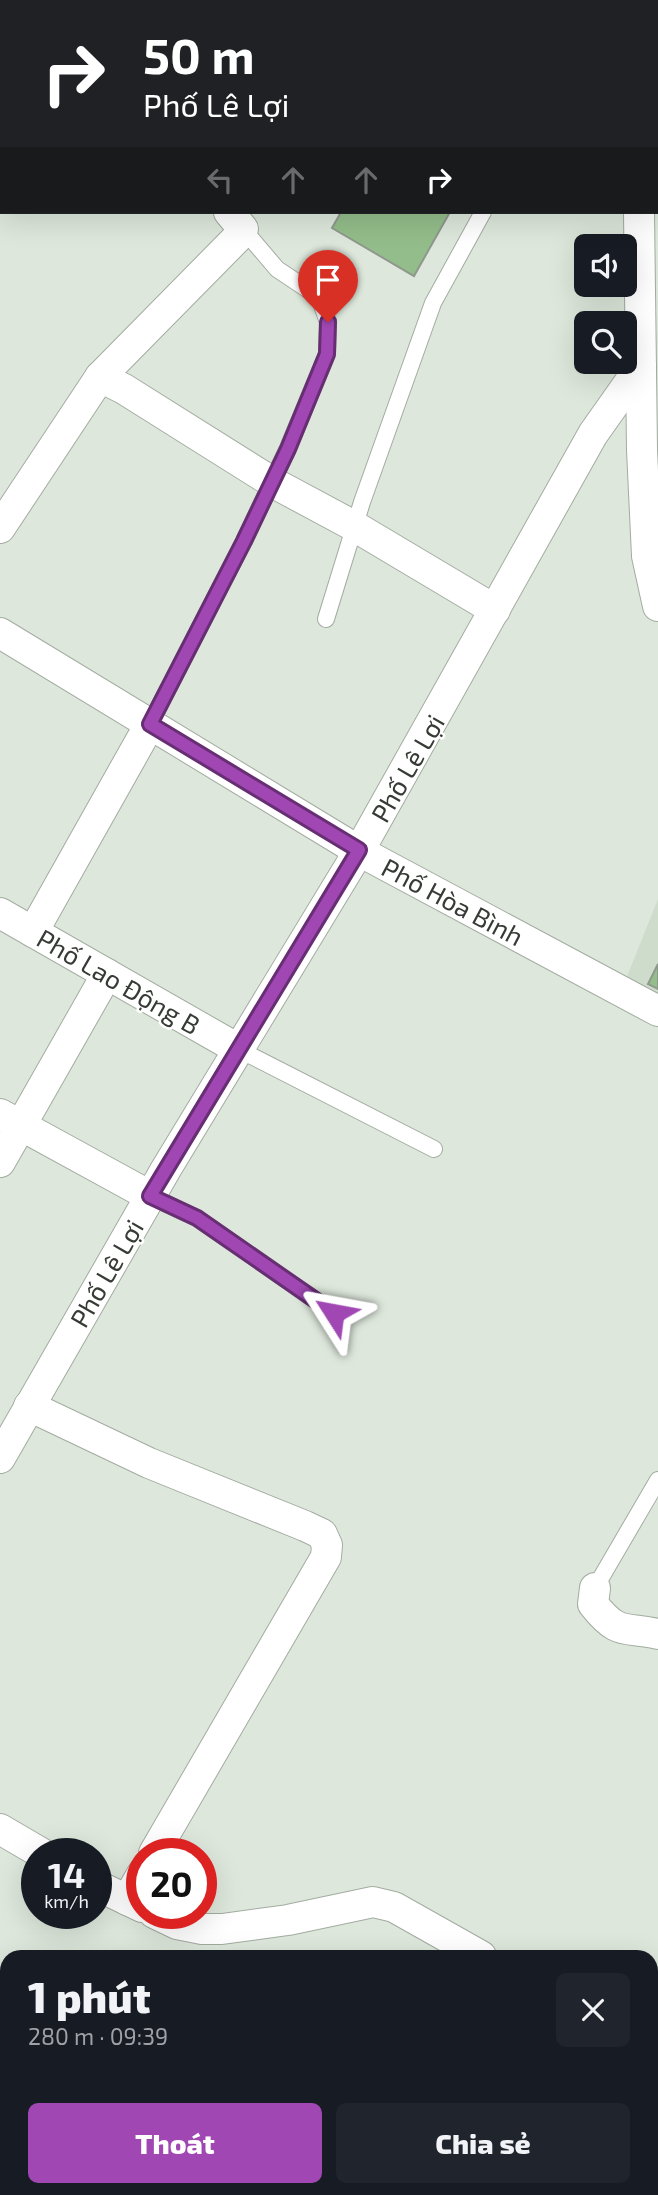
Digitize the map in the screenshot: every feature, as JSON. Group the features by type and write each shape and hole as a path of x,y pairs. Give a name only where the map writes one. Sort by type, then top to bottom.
{"street":[{"path":"639,214 641,366 650,454 647,556 658,606"},
{"path":"0,528 100,377 237,237 236,220"},
{"name":"Phố Lê Lợi","path":"3,1446 359,850 593,435 641,366"},
{"path":"100,377 124,389 272,482 354,526 495,610"},
{"name":"Phố Hòa Bình","path":"0,634 359,850 658,1011"},
{"path":"33,932 150,724"},
{"name":"Phố Lao Động B","path":"0,913 238,1049"},
{"path":"0,1162 10,1120 107,974"},
{"path":"10,1120 150,1196"},
{"path":"29,1406 149,1463 305,1526 322,1534 327,1545 326,1557 163,1838"},
{"path":"595,1588 593,1604 605,1619 631,1632 658,1634"},
{"path":"0,1829 21,1841"},
{"path":"217,1929 288,1920 373,1902 394,1907 470,1950"}],"lane":[{"path":"326,619 354,526 433,303 482,214"},
{"path":"150,724 244,541 327,354 328,322 319,297 277,269 236,220"},
{"path":"238,1049 434,1149"},
{"path":"150,1196 197,1218 334,1313"},
{"path":"595,1588 658,1480"}],"shaded area":[{"path":"658,899 658,995 626,979"}],"building":[{"path":"340,214 449,214 414,276 332,228"},
{"path":"658,964 658,989 648,984"}],"route":[{"path":"328,322 327,354 288,449 150,724 359,850 150,1196 197,1218 334,1313"}]}
